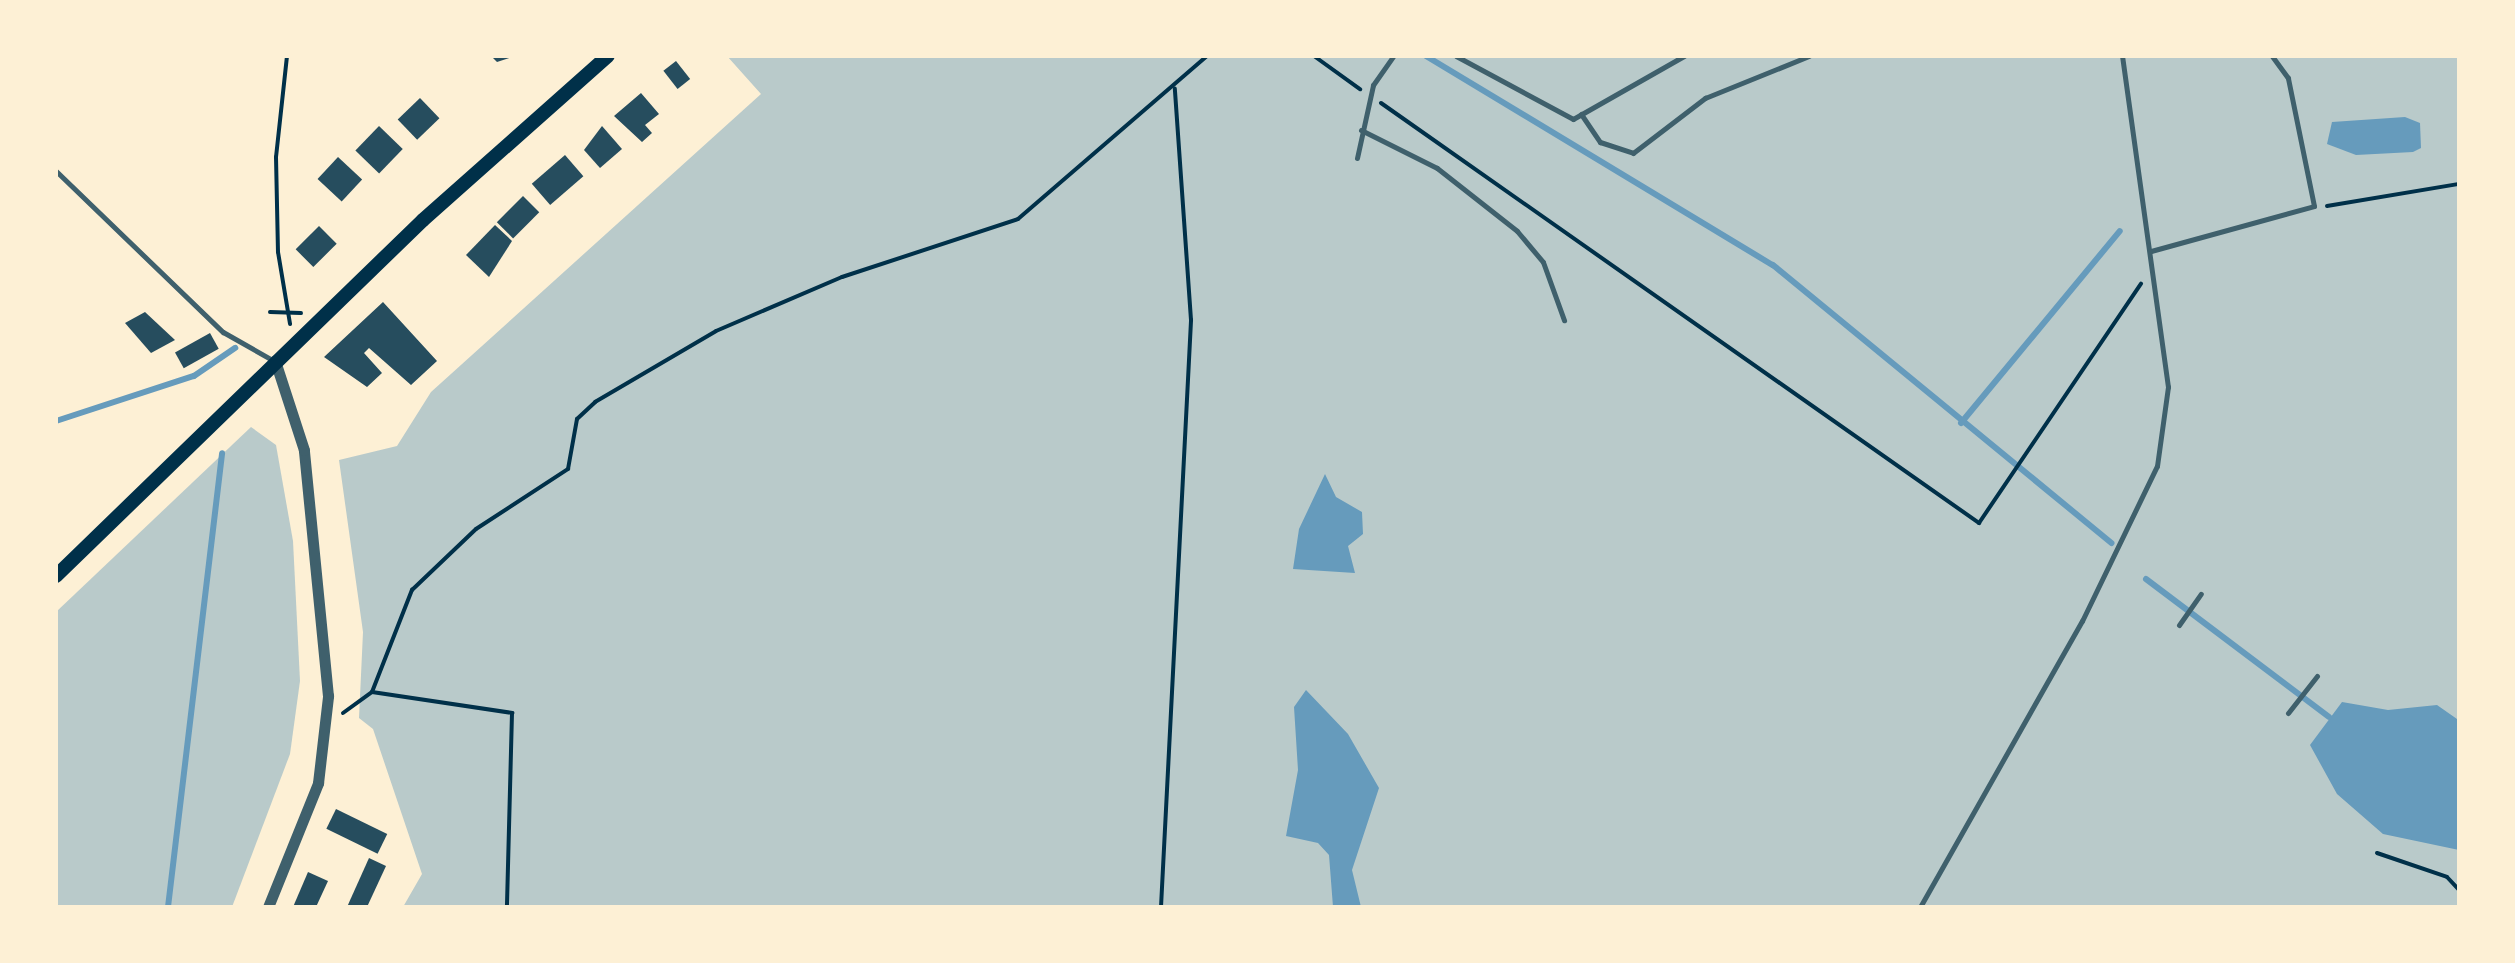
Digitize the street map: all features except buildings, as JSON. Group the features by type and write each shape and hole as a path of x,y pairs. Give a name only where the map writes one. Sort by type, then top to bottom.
{"main road":[{"path":"56,576 323,315 608,56"}],"street":[{"path":"268,907 318,783 326,725 326,624 304,450 275,361"}],"lane":[{"path":"1357,158 1369,95 1393,56"},
{"path":"1456,56 1558,116 1581,114 1684,56"},
{"path":"1581,114 1600,142 1633,153 1705,98 1809,56"},
{"path":"1920,907 2147,498 2168,411 2151,251 2122,56"},
{"path":"2151,251 2315,204 2288,78 2272,56"},
{"path":"1361,130 1437,168 1508,222 1534,247 1564,320"},
{"path":"56,171 223,332 275,361"},
{"path":"2180,622 2201,594"},
{"path":"2288,713 2317,676"}],"path":[{"path":"287,56 276,157 278,252 289,312 291,346"},
{"path":"326,725 372,692 412,590 476,529 568,469 577,419 595,402 716,331 842,277 1018,219 1175,89 1207,56"},
{"path":"1314,56 1979,523 2153,267"},
{"path":"1161,907 1191,320 1175,89"},
{"path":"2315,209 2459,184"},
{"path":"270,312 323,315"},
{"path":"372,692 512,713 507,907"},
{"path":"2377,853 2447,877 2459,890"}],"shaded area":[{"path":"727,56 2459,56 2459,907 403,907 422,874 373,729 359,718 363,632 339,460 397,446 431,392 761,94"},
{"path":"251,427 276,445 293,541 300,681 290,754 232,907 56,907 56,612"}],"water":[{"path":"2405,117 2420,123 2421,148 2413,152 2356,155 2327,144 2332,122"},
{"path":"1325,474 1336,497 1362,512 1363,534 1348,546 1355,573 1293,569 1299,529"},
{"path":"1306,690 1348,734 1379,788 1352,870 1361,907 1333,907 1329,855 1318,843 1286,836 1298,770 1294,707"},
{"path":"2342,702 2388,710 2437,705 2457,719 2459,850 2383,834 2337,794 2310,745"}],"waterway":[{"path":"1426,56 1773,265 2111,543"},
{"path":"1961,423 2120,231"},
{"path":"56,421 194,376 235,348"},
{"path":"168,907 222,453"},
{"path":"2146,579 2329,717"}]}
